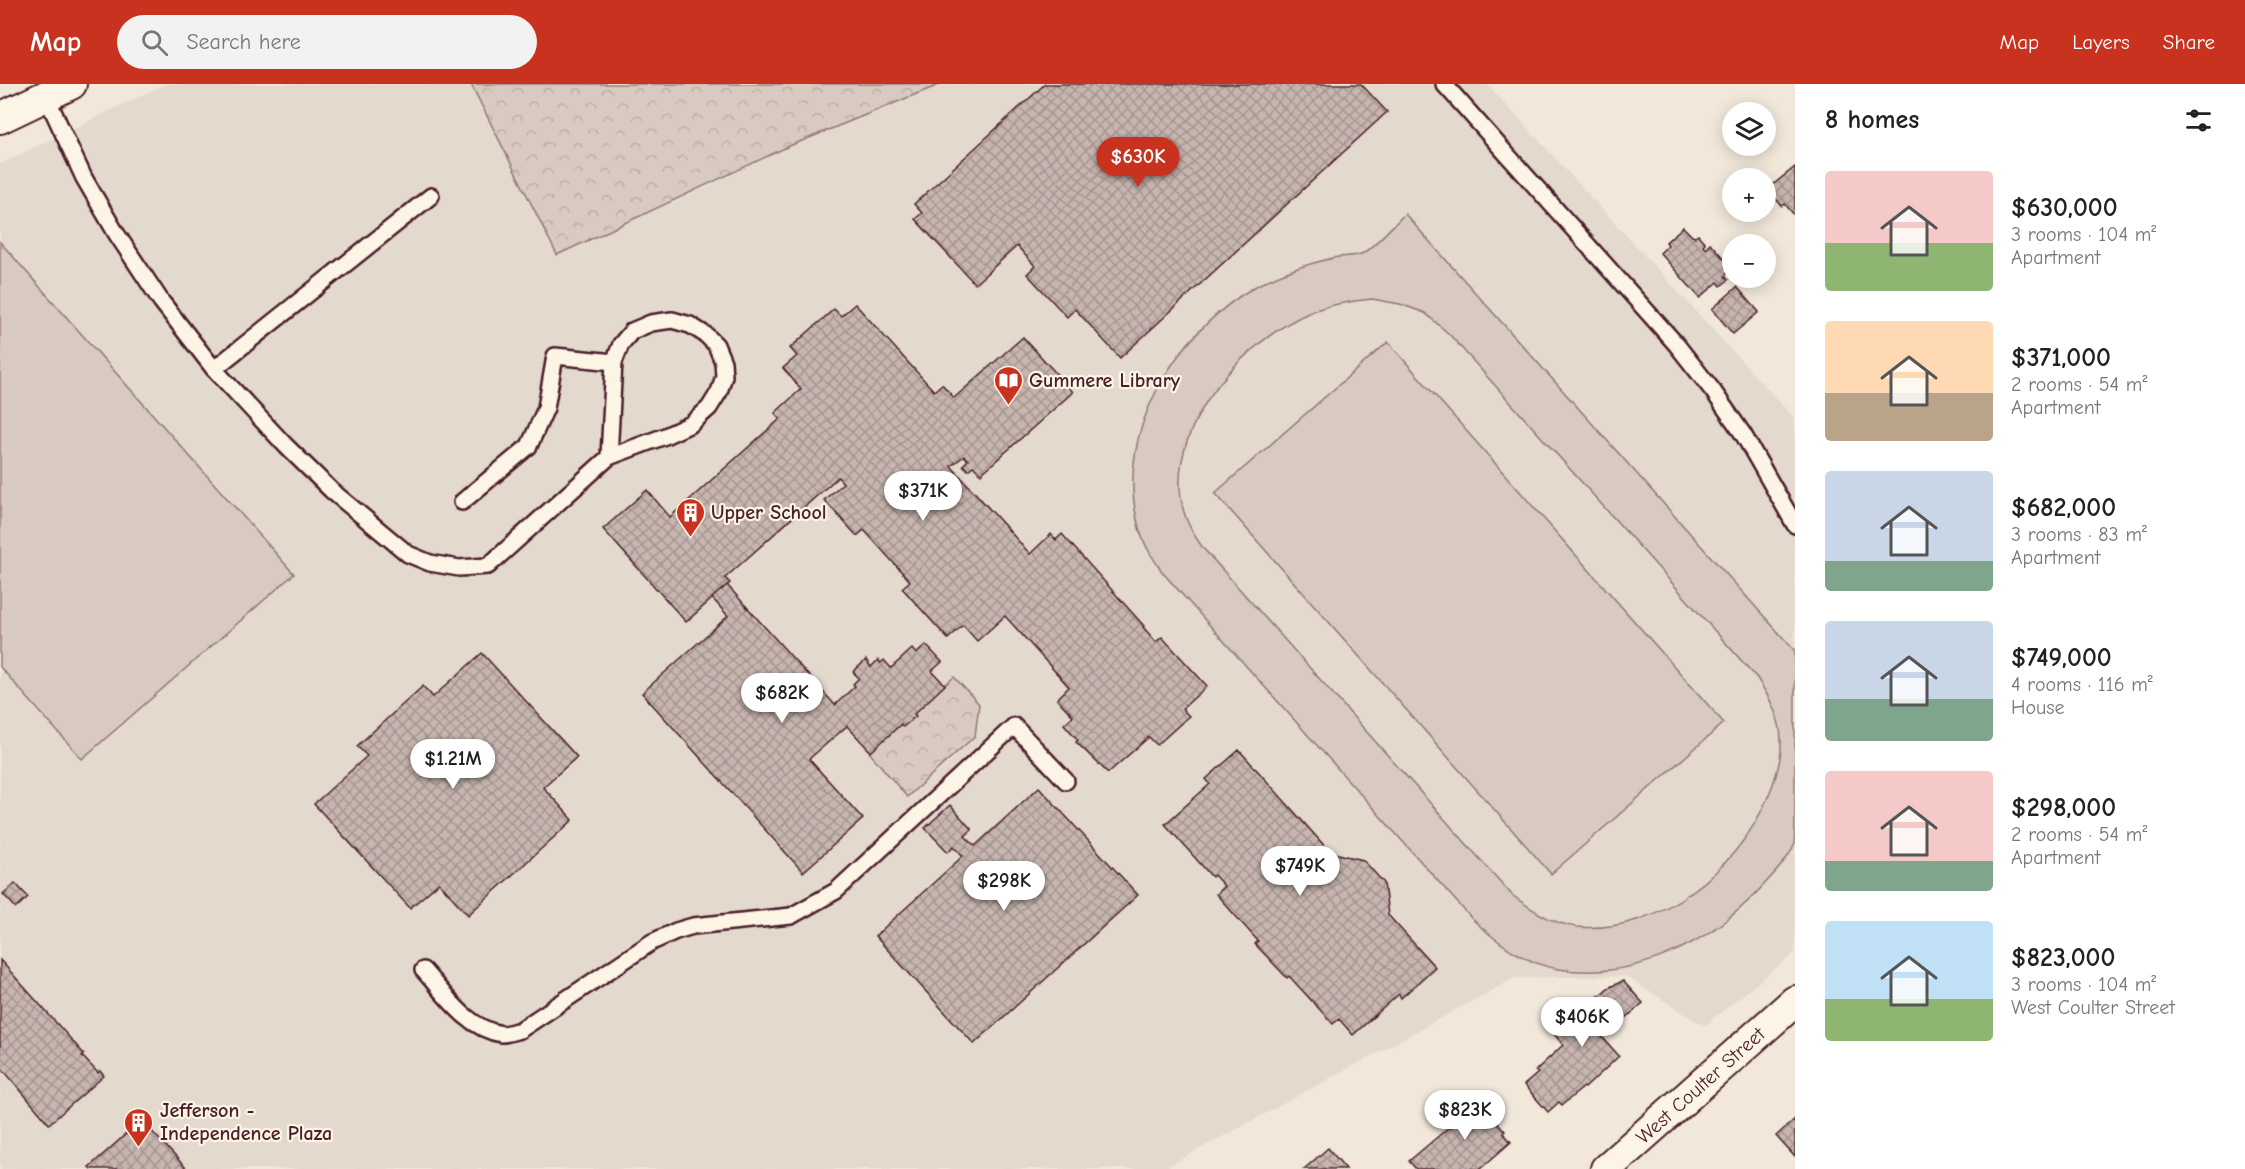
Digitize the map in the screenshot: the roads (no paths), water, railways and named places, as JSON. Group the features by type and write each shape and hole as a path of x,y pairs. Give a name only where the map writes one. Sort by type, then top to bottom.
{"street":[{"path":"0,118 58,90"},
{"name":"West Coulter Street","path":"1606,1169 1795,1001"}],"lane":[{"path":"1444,84 1683,353 1743,434 1795,525"},
{"path":"58,90 84,178 116,233 161,301 214,369 286,446 332,491 408,554 430,563 459,568 488,566 609,457 691,424 709,408 720,392 724,376 723,362 716,345 706,335 690,325 672,320 651,323 632,331 621,344 614,362 609,457"},
{"path":"214,369 431,196"},
{"path":"462,502 529,446 546,408 555,356 614,362"},
{"path":"423,970 465,1017 484,1029 504,1034 520,1030 634,953 676,931 693,926 791,916 836,891 1014,726 1066,781"}],"place":[{"name":"Gummere Library","path":"1008,406"},
{"name":"Upper School","path":"690,538"},
{"name":"Jefferson - Independence Plaza","path":"139,1148"}]}
